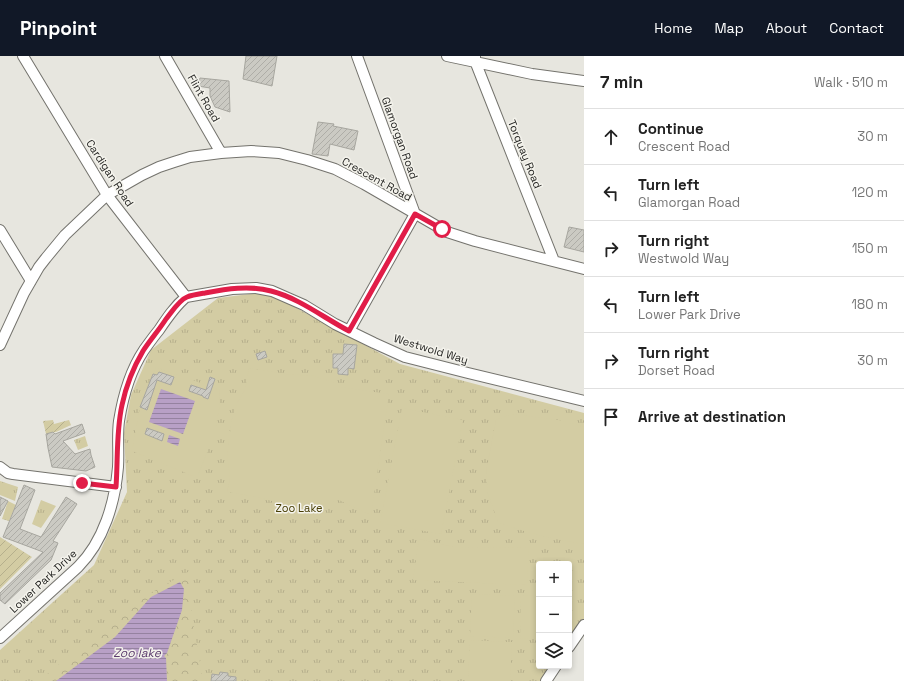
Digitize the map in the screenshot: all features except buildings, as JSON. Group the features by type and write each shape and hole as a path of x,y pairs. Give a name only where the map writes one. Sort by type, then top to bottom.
{"street":[{"name":"Cardigan Road","path":"24,56 107,195 186,297"},
{"name":"Flint Road","path":"165,56 221,153"},
{"name":"Glamorgan Road","path":"357,56 415,214"},
{"path":"447,56 475,59 532,74 584,81"},
{"name":"Torquay Road","path":"475,59 554,261"},
{"name":"Crescent Road","path":"0,345 31,281 46,258 65,235 107,195 159,167 190,157 251,151 279,153 307,160 335,169 456,236 584,269"},
{"path":"349,331 415,214"},
{"path":"0,230 31,281"},
{"name":"Westwold Way","path":"186,297 232,289 256,288 272,291 304,305 349,331 406,357 584,401"},
{"name":"Lower Park Drive","path":"0,638 78,567 89,555 99,538 111,506 116,487 119,422 127,386 133,370 144,350 177,306 186,297"},
{"path":"0,467 8,473 13,474 116,487"},
{"path":"572,643 584,625"},
{"path":"546,681 554,669"}],"green space":[{"name":"Zoo Lake","path":"267,292 400,364 584,413 584,621 572,638 572,561 536,561 536,669 550,669 542,681 0,681 0,650 94,565 127,492 124,433 131,395 151,350 218,298"},
{"path":"156,367 180,376 181,374 190,377 190,379 219,390 220,403 216,426 198,475 196,476 132,451 140,407"},
{"path":"249,368 286,374 314,376 333,382 340,387 389,394 371,515 339,500 294,507 257,497 227,492 230,479 227,452 232,419 237,403 245,390"},
{"path":"402,408 463,420 441,534 380,523"},
{"path":"512,414 559,420 584,427 584,544 540,536 498,522 488,494 486,472 496,420"},
{"path":"53,420 54,424 69,420 71,425 56,432 46,434 43,421"},
{"path":"85,436 88,446 78,450 74,440"},
{"path":"0,481 18,487 15,501 0,495"},
{"path":"41,500 56,506 41,528 32,524"},
{"path":"8,501 16,505 9,521 2,519"},
{"path":"0,537 32,557 0,589"},
{"path":"419,539 458,548 529,547 527,585 413,580"},
{"path":"188,572 193,623 202,681 167,681 166,658 164,656 167,653 182,610 151,597 115,637 56,681 39,681 129,605"},
{"path":"472,594 515,596 513,638 470,636"},
{"path":"521,595 536,596 536,639 520,638"},
{"path":"470,640 512,642 510,681 468,681"}],"water":[{"path":"161,389 195,401 183,434 149,422"},
{"path":"169,435 180,439 178,446 167,442"},
{"name":"Zoo lake","path":"180,582 184,589 182,610 167,653 164,656 166,658 167,681 56,681 115,637 151,597"}],"route":[{"path":"82,483 116,487 118,465 118,431 127,386 133,370 144,350 168,316 186,297 232,289 256,288 272,291 304,305 349,331 415,214 442,229"}]}
